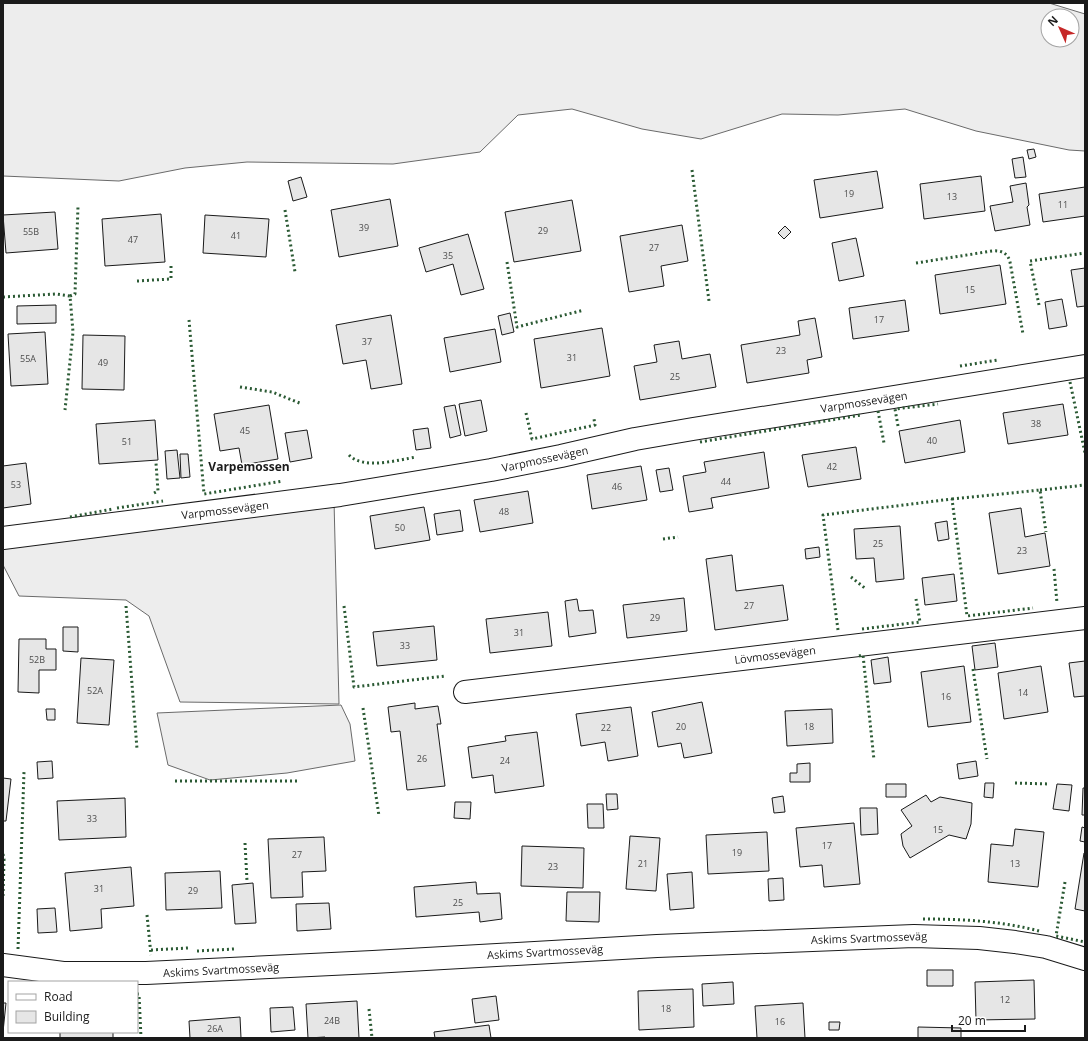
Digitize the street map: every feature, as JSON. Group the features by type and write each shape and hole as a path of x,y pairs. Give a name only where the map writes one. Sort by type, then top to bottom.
{"street":[{"name":"Varpmossevägen","path":"3,538 340,495 491,470 635,439 1085,366"},
{"name":"Lövmossevägen","path":"465,692 1085,618"},
{"name":"Askims Svartmosseväg","path":"3,965 63,973 146,973 657,946 914,936 979,938 1015,942 1046,947 1085,959"}],"shaded area":[{"path":"3,3 1049,3 1065,8 1040,8 1040,48 1080,48 1080,12 1085,14 1085,151 1069,150 976,131 905,109 838,115 782,114 701,139 642,129 572,109 518,115 480,152 393,164 247,162 185,168 119,181 3,176"},
{"path":"334,500 339,704 180,702 149,616 126,600 19,596 3,565 3,543"},
{"path":"341,705 350,724 355,761 287,773 210,780 168,765 157,713"}],"building":[{"path":"1034,149 1036,157 1029,159 1027,150"},
{"path":"1023,157 1026,177 1015,178 1012,159"},
{"path":"877,171 883,208 820,218 814,180"},
{"path":"981,176 985,211 924,219 920,184"},
{"path":"301,177 307,197 293,201 288,181"},
{"path":"1026,183 1029,205 1027,207 1030,225 995,231 990,206 1013,202 1010,186"},
{"path":"1085,187 1085,216 1043,222 1039,194"},
{"path":"390,199 398,246 339,257 331,210"},
{"path":"572,200 581,251 514,262 505,212"},
{"path":"55,212 58,249 6,253 3,215"},
{"path":"161,214 165,262 105,266 102,219"},
{"path":"205,215 269,219 266,257 203,253"},
{"path":"682,225 688,261 661,266 664,286 629,292 620,236"},
{"path":"785,226 791,232 784,239 778,233"},
{"path":"468,234 484,289 461,295 453,264 426,272 419,248"},
{"path":"856,238 864,276 839,281 832,243"},
{"path":"1000,265 1006,304 940,314 935,275"},
{"path":"1085,268 1085,306 1077,307 1071,270"},
{"path":"1062,299 1067,326 1049,329 1045,302"},
{"path":"905,300 909,331 853,339 849,308"},
{"path":"56,305 56,323 17,324 17,306"},
{"path":"510,313 514,332 502,335 498,316"},
{"path":"391,315 402,384 371,389 366,360 343,364 336,325"},
{"path":"815,318 822,357 807,360 809,373 747,383 741,345 800,335 798,321"},
{"path":"602,328 610,376 541,388 534,339"},
{"path":"495,329 501,362 450,372 444,338"},
{"path":"45,332 48,384 11,386 8,334"},
{"path":"83,335 125,336 124,390 82,389"},
{"path":"679,341 682,359 710,354 716,387 640,400 634,366 657,362 654,345"},
{"path":"481,400 487,431 465,436 459,404"},
{"path":"1063,404 1068,435 1008,444 1003,413"},
{"path":"269,405 278,459 242,465 239,448 220,451 214,414"},
{"path":"455,405 461,435 450,438 444,407"},
{"path":"155,420 158,460 99,464 96,424"},
{"path":"960,420 965,452 905,463 899,431"},
{"path":"428,428 431,448 416,450 413,430"},
{"path":"307,430 312,458 290,462 285,433"},
{"path":"856,447 861,479 808,487 802,455"},
{"path":"177,450 180,478 167,479 165,451"},
{"path":"764,452 769,488 711,498 713,508 689,512 683,476 706,472 704,462"},
{"path":"180,454 188,454 190,477 181,478"},
{"path":"26,463 31,504 3,508 3,466"},
{"path":"641,466 647,500 592,509 587,475"},
{"path":"669,468 673,490 660,492 656,470"},
{"path":"528,491 533,523 480,532 474,500"},
{"path":"424,507 430,540 375,549 370,516"},
{"path":"1021,508 1025,537 1045,533 1050,566 998,574 989,513"},
{"path":"460,510 463,531 437,535 434,514"},
{"path":"947,521 949,539 938,541 935,523"},
{"path":"900,526 904,579 876,582 874,558 856,559 854,529"},
{"path":"819,547 820,557 806,559 805,549"},
{"path":"732,555 736,591 783,585 788,620 715,630 706,559"},
{"path":"954,574 957,601 925,605 922,578"},
{"path":"684,598 687,631 627,638 623,605"},
{"path":"577,599 579,611 593,610 596,633 569,637 565,601"},
{"path":"548,612 552,646 490,653 486,619"},
{"path":"434,626 437,660 377,666 373,632"},
{"path":"63,627 78,627 78,652 63,651"},
{"path":"19,639 46,639 46,649 56,649 56,670 39,670 39,693 18,692"},
{"path":"995,643 998,667 975,670 972,646"},
{"path":"888,657 891,682 874,684 871,660"},
{"path":"81,658 114,660 109,725 77,723"},
{"path":"1085,661 1085,696 1074,697 1069,663"},
{"path":"964,666 971,722 928,727 921,672"},
{"path":"1041,666 1048,712 1004,719 998,673"},
{"path":"702,702 712,753 684,758 681,743 658,747 652,712"},
{"path":"415,703 415,709 438,706 441,724 437,724 445,786 407,790 400,731 391,732 388,707"},
{"path":"631,707 638,756 608,761 605,742 581,746 576,714"},
{"path":"46,709 55,709 55,720 47,720"},
{"path":"832,709 833,743 787,746 785,711"},
{"path":"537,732 544,786 495,793 493,775 472,778 468,747 506,741 505,736"},
{"path":"52,761 53,778 38,779 37,762"},
{"path":"976,761 978,776 959,779 957,764"},
{"path":"810,763 810,782 790,782 790,773 797,773 797,764"},
{"path":"3,778 11,779 6,821 3,821"},
{"path":"985,783 994,783 993,798 984,797"},
{"path":"886,784 906,784 906,797 886,797"},
{"path":"1057,784 1072,785 1069,811 1053,809"},
{"path":"1083,788 1085,788 1085,815 1082,815"},
{"path":"606,794 617,794 618,809 607,810"},
{"path":"926,795 931,802 940,797 972,803 971,824 966,839 949,835 910,858 903,846 901,834 912,826 901,810"},
{"path":"783,796 785,812 774,813 772,798"},
{"path":"125,798 126,837 59,840 57,801"},
{"path":"455,802 471,802 470,819 454,818"},
{"path":"587,804 603,804 604,828 588,828"},
{"path":"860,808 877,808 878,834 861,835"},
{"path":"854,823 860,884 824,887 822,865 800,867 796,828"},
{"path":"1082,827 1085,828 1085,842 1080,841"},
{"path":"1015,829 1044,832 1038,887 988,882 991,844 1013,846"},
{"path":"767,832 769,871 708,874 706,835"},
{"path":"630,836 660,838 656,891 626,889"},
{"path":"324,837 326,871 302,872 303,897 271,898 268,839"},
{"path":"522,846 584,848 583,888 521,886"},
{"path":"1085,853 1085,911 1075,909"},
{"path":"131,867 134,906 101,909 102,928 70,931 65,873"},
{"path":"220,871 222,908 166,910 165,873"},
{"path":"692,872 694,908 670,910 667,874"},
{"path":"783,878 784,900 769,901 768,879"},
{"path":"476,882 477,894 500,893 502,919 480,922 479,912 416,917 414,887"},
{"path":"253,883 256,923 235,924 232,885"},
{"path":"567,892 600,892 599,922 566,921"},
{"path":"329,903 331,929 297,931 296,904"},
{"path":"55,908 57,932 38,933 37,909"},
{"path":"927,970 953,970 953,986 927,986"},
{"path":"1034,980 1035,1019 976,1020 975,982"},
{"path":"733,982 734,1004 703,1006 702,984"},
{"path":"693,989 694,1027 639,1030 638,991"},
{"path":"496,996 499,1020 475,1023 472,999"},
{"path":"357,1001 359,1038 308,1038 306,1004"},
{"path":"3,1003 6,1003 3,1032"},
{"path":"803,1003 805,1038 757,1038 755,1006"},
{"path":"293,1007 295,1030 271,1032 270,1008"},
{"path":"240,1017 241,1038 190,1038 189,1021"},
{"path":"829,1022 840,1022 839,1030 829,1030"},
{"path":"489,1025 491,1038 435,1038 434,1032"},
{"path":"918,1027 961,1028 961,1038 918,1038"},
{"path":"60,1033 113,1033 113,1038 60,1038"}],"hedge":[{"path":"692,170 709,301"},
{"path":"70,296 75,294 78,206"},
{"path":"285,210 295,272"},
{"path":"916,263 992,251 998,251 1006,254 1010,262 1023,334"},
{"path":"1039,305 1030,261 1085,253"},
{"path":"507,262 517,327 584,310"},
{"path":"137,281 171,279 171,265"},
{"path":"3,297 56,294 70,296 73,332 65,410"},
{"path":"189,320 204,494 283,481"},
{"path":"960,366 998,360"},
{"path":"1070,382 1085,453"},
{"path":"240,387 272,392 302,404"},
{"path":"898,426 895,409 938,404"},
{"path":"878,411 884,443"},
{"path":"526,413 532,439 595,425 594,419"},
{"path":"700,442 861,415"},
{"path":"349,455 355,460 372,463 391,462 416,457"},
{"path":"154,493 158,491 156,463"},
{"path":"1040,490 1085,485"},
{"path":"952,499 1040,490 1046,532"},
{"path":"838,630 823,515 952,499 967,616 1033,608"},
{"path":"117,508 163,501"},
{"path":"70,517 113,509"},
{"path":"663,539 678,537"},
{"path":"1054,569 1057,603"},
{"path":"851,577 866,589"},
{"path":"862,629 920,622 916,599"},
{"path":"126,606 137,749"},
{"path":"344,606 354,687 445,676"},
{"path":"859,656 863,655 874,760"},
{"path":"973,669 987,759"},
{"path":"363,708 379,816"},
{"path":"18,949 24,772"},
{"path":"175,781 300,781"},
{"path":"1015,783 1050,784"},
{"path":"245,843 247,881"},
{"path":"3,854 3,897"},
{"path":"1065,882 1056,936 1085,942"},
{"path":"147,915 151,955"},
{"path":"923,919 981,921 1039,931"},
{"path":"151,950 188,948"},
{"path":"197,951 234,949"},
{"path":"138,994 141,1038"},
{"path":"369,1009 372,1038"}],"district":[{"name":"Varpemossen","path":"249,467"}]}
